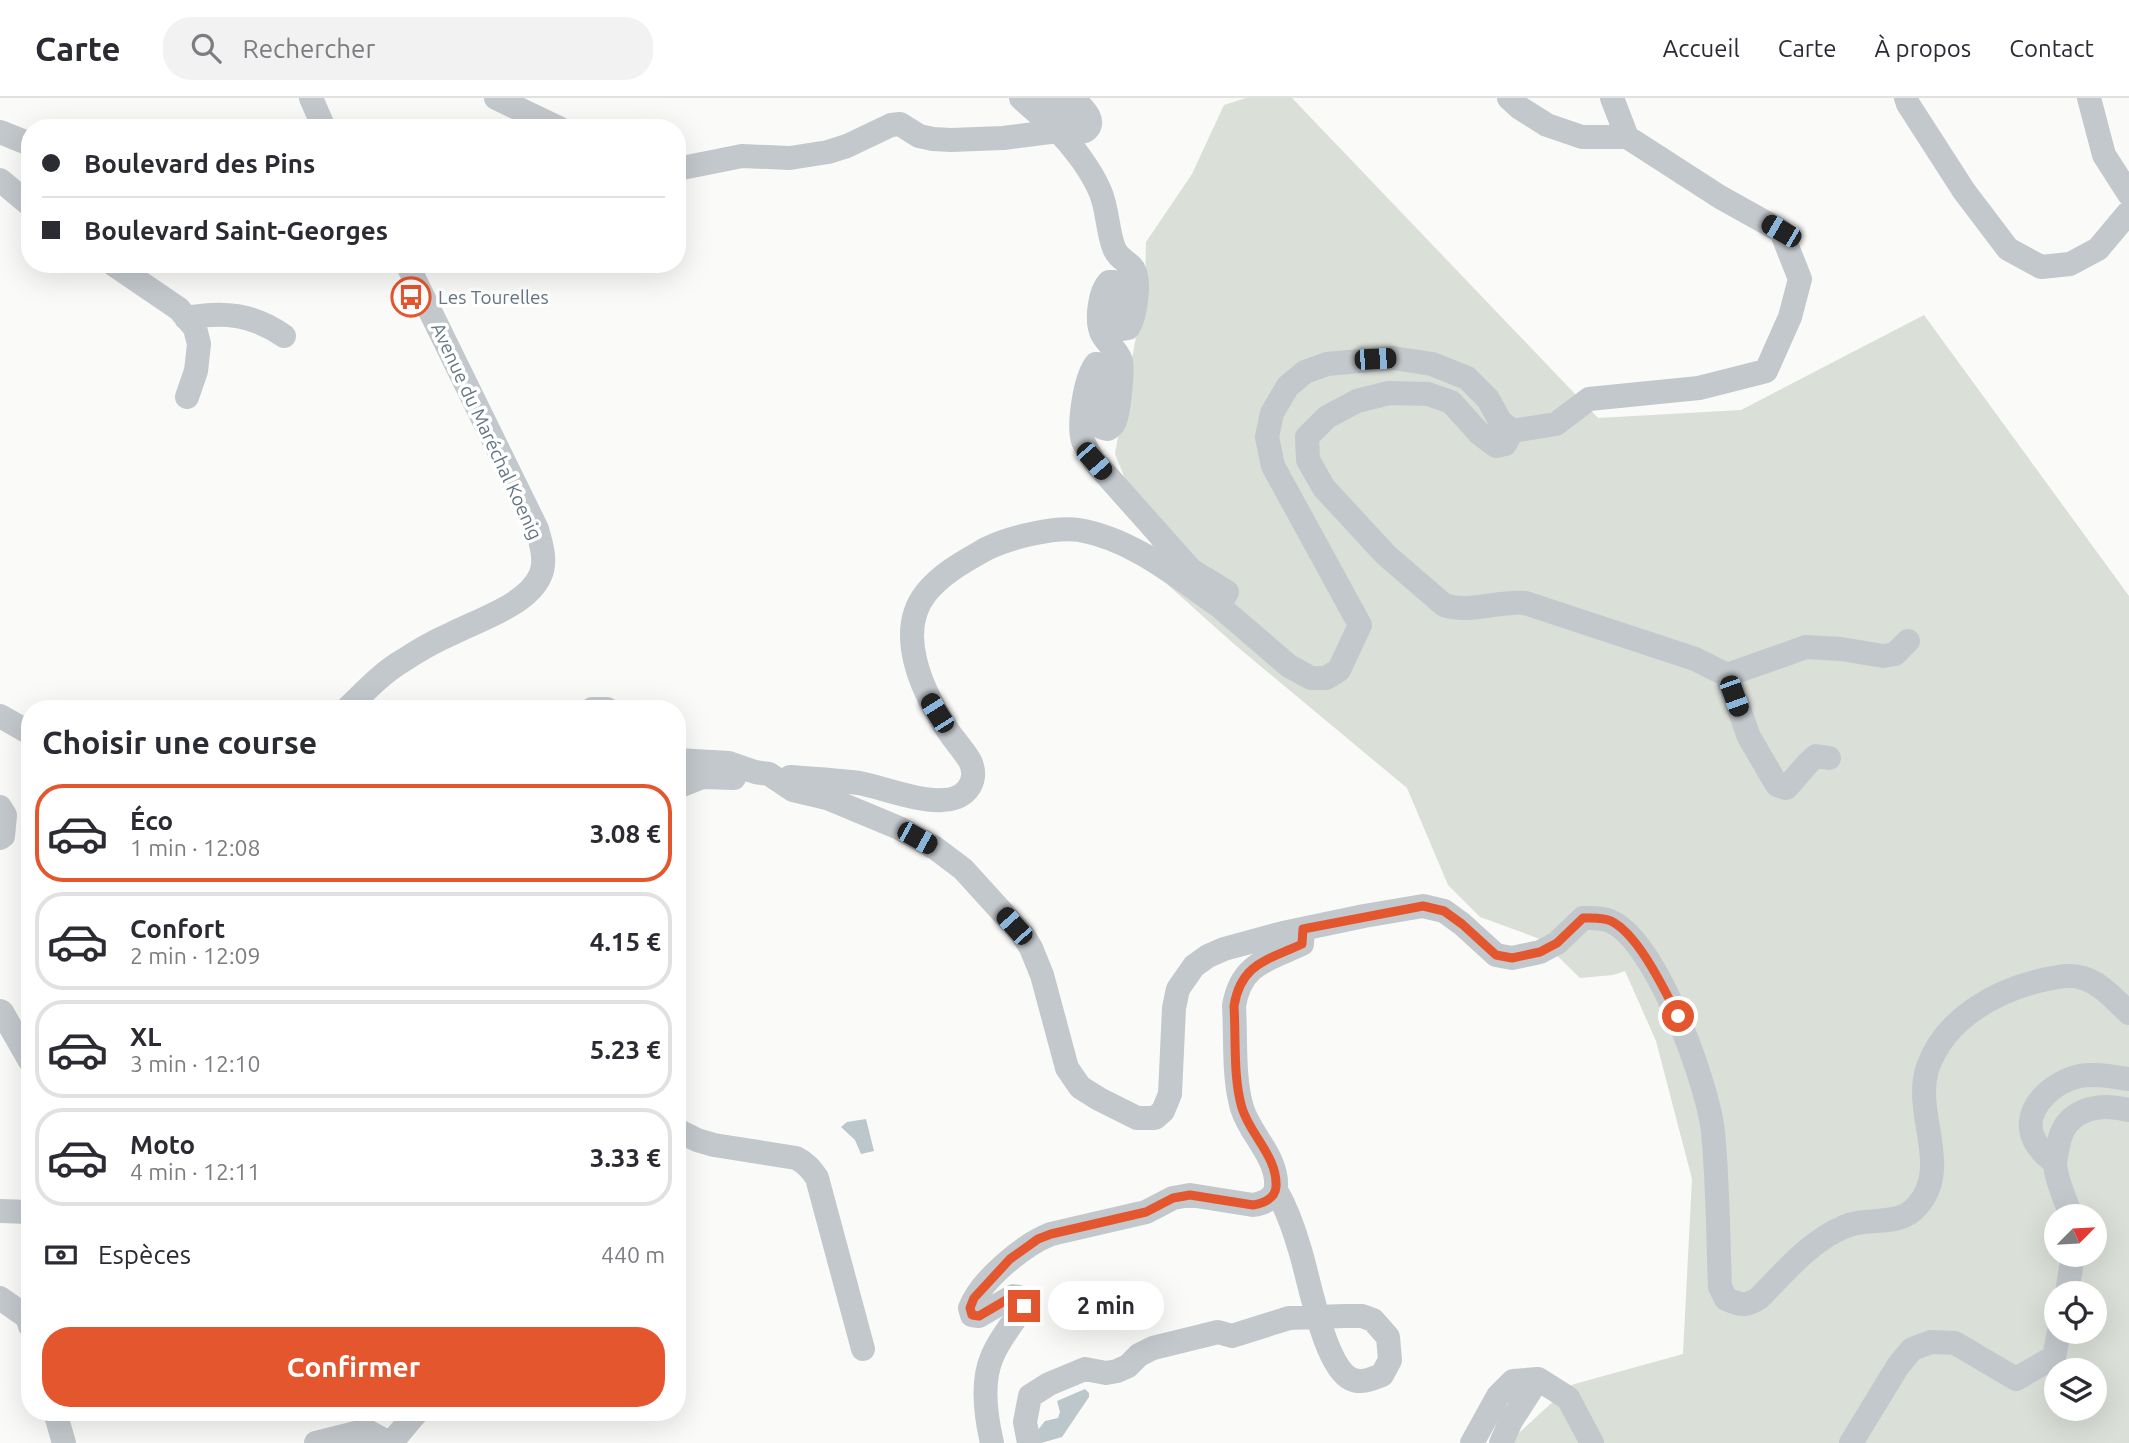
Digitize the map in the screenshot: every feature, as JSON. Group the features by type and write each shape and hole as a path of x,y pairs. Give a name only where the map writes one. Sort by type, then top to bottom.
{"street":[{"path":"311,98 320,119"},
{"path":"496,98 540,119"},
{"path":"1021,98 1058,131 1089,172 1106,207 1115,251 1137,274 1132,322 1128,328 1122,329 1115,321 1118,294 1114,282 1109,282 1103,291 1100,331 1120,358 1122,366 1117,412 1112,426 1103,428 1100,412 1106,369 1104,365 1096,364 1088,377 1081,431 1083,442 1094,461 1191,570 1227,592 1219,606"},
{"path":"1049,98 1074,124 1085,131 1091,125 1090,118 1073,98"},
{"path":"686,761 729,763 762,773 859,783 941,801 961,796 973,780 973,769 928,699 919,673 913,646 913,626 918,606 934,584 959,565 992,546 1059,530 1095,534 1146,557 1219,606 1289,666 1311,678 1326,678 1339,670 1360,625 1273,466 1267,438 1272,413 1288,386 1305,372 1327,364 1393,358 1432,364 1467,378 1488,398 1500,421 1512,431 1556,425 1589,399 1699,388 1766,371 1790,317 1800,279 1781,231 1720,197 1627,136 1583,137 1547,125 1509,98"},
{"path":"1612,98 1627,136"},
{"path":"1906,98 1964,191 2008,249 2041,267 2070,264 2098,249 2129,212"},
{"path":"2090,98 2104,155 2129,194"},
{"path":"686,167 742,156 790,158 818,154 847,146 891,125 900,124 919,135 933,139 1003,138 1058,131"},
{"path":"0,132 21,140"},
{"path":"0,180 21,198"},
{"path":"126,273 178,309 195,328 199,344 196,371 187,397"},
{"name":"Avenue du Maréchal Koenig","path":"356,700 402,661 452,633 501,611 518,599 533,587 543,564 537,529 411,273"},
{"path":"186,318 230,314 251,319 284,336"},
{"path":"1512,431 1505,444 1496,446 1480,434 1451,402 1427,394 1389,393 1357,401 1327,417 1307,437 1308,460 1324,488 1386,555 1444,604 1455,609 1512,602 1525,603 1695,659 1727,675 1749,737 1777,785 1786,788 1816,756 1829,758"},
{"path":"1727,675 1806,647 1883,656 1895,654 1908,641"},
{"path":"0,716 21,728"},
{"path":"686,784 702,778 737,778 762,773 793,790 827,799 899,828 935,848 963,869 1023,935 1031,948 1042,975 1067,1068 1072,1077 1080,1087 1100,1100 1137,1118 1155,1118 1163,1111 1170,1094 1174,1008 1178,989 1194,966 1224,949 1303,929 1423,906 1444,911 1496,955 1512,958 1540,952 1557,943 1583,918 1611,921 1625,932 1648,960 1678,1016 1700,1076 1713,1130 1720,1287 1726,1299 1740,1305 1750,1304 1759,1298 1819,1241 1845,1226 1864,1221 1896,1219 1909,1214 1918,1206 1927,1193 1933,1174 1922,1095 1928,1067 1942,1037 1991,997 2038,981 2069,975 2082,977 2099,985 2129,1013"},
{"path":"0,807 5,815 3,836 0,838"},
{"path":"1029,1443 1025,1422 1030,1396 1049,1384 1085,1369 1106,1373 1117,1371 1153,1348 1218,1332 1232,1336 1289,1318 1345,1315 1362,1316 1373,1320 1388,1337 1390,1360 1382,1375 1365,1381 1351,1379 1340,1369 1329,1349 1312,1300 1301,1250 1287,1209 1276,1190 1270,1161 1249,1125 1239,1095 1234,1006 1236,993 1248,971 1302,944 1303,929"},
{"path":"0,1011 21,1045"},
{"path":"2055,1163 2040,1151 2031,1132 2033,1116 2040,1100 2053,1087 2080,1076 2129,1079"},
{"path":"2067,1204 2055,1163 2059,1139 2066,1125 2078,1112 2092,1108 2118,1107 2129,1110"},
{"path":"686,1134 714,1145 796,1158 812,1170 817,1178 863,1349"},
{"path":"992,1443 986,1382 992,1357 1024,1306 1024,1300 1013,1296 979,1316 972,1315 970,1308 974,1298 1010,1259 1038,1239 1051,1234 1146,1212 1181,1195 1253,1205 1271,1199 1276,1190"},
{"path":"0,1212 21,1212"},
{"path":"0,1298 21,1313"},
{"path":"1851,1443 1898,1366 1921,1345 1955,1343 2016,1379 2054,1357 2057,1344"},
{"path":"1472,1443 1497,1396 1513,1381 1538,1379 1568,1398 1592,1443"},
{"path":"1501,1443 1511,1421 1538,1379"},
{"path":"58,1421 64,1443"},
{"path":"316,1443 360,1432 369,1433 390,1443 409,1421"}],"shaded area":[{"path":"1246,98 1292,98 1598,418 1741,410 1924,315 2129,596 2129,1443 1508,1443 1571,1385 1683,1354 1692,1179 1656,1041 1625,971 1613,975 1580,978 1540,939 1480,917 1448,885 1407,788 1234,644 1168,585 1115,454 1145,286 1146,242 1192,174 1224,105"},
{"path":"866,1119 874,1151 861,1154 855,1140 841,1127 847,1122"},
{"path":"1085,1389 1089,1397 1062,1437 1041,1443 1034,1435 1045,1421 1058,1418 1060,1412 1057,1401"}],"place":[{"name":"Les Tourelles","path":"411,297"}],"route":[{"path":"1024,1306 1024,1300 1013,1296 979,1316 972,1315 970,1308 974,1298 1010,1259 1038,1239 1146,1212 1181,1195 1253,1205 1271,1199 1276,1190 1275,1177 1264,1149 1249,1125 1239,1095 1234,1006 1236,993 1248,971 1302,944 1303,929 1423,906 1444,911 1496,955 1512,958 1540,952 1557,943 1583,918 1611,921 1625,932 1648,960 1678,1016"}]}
